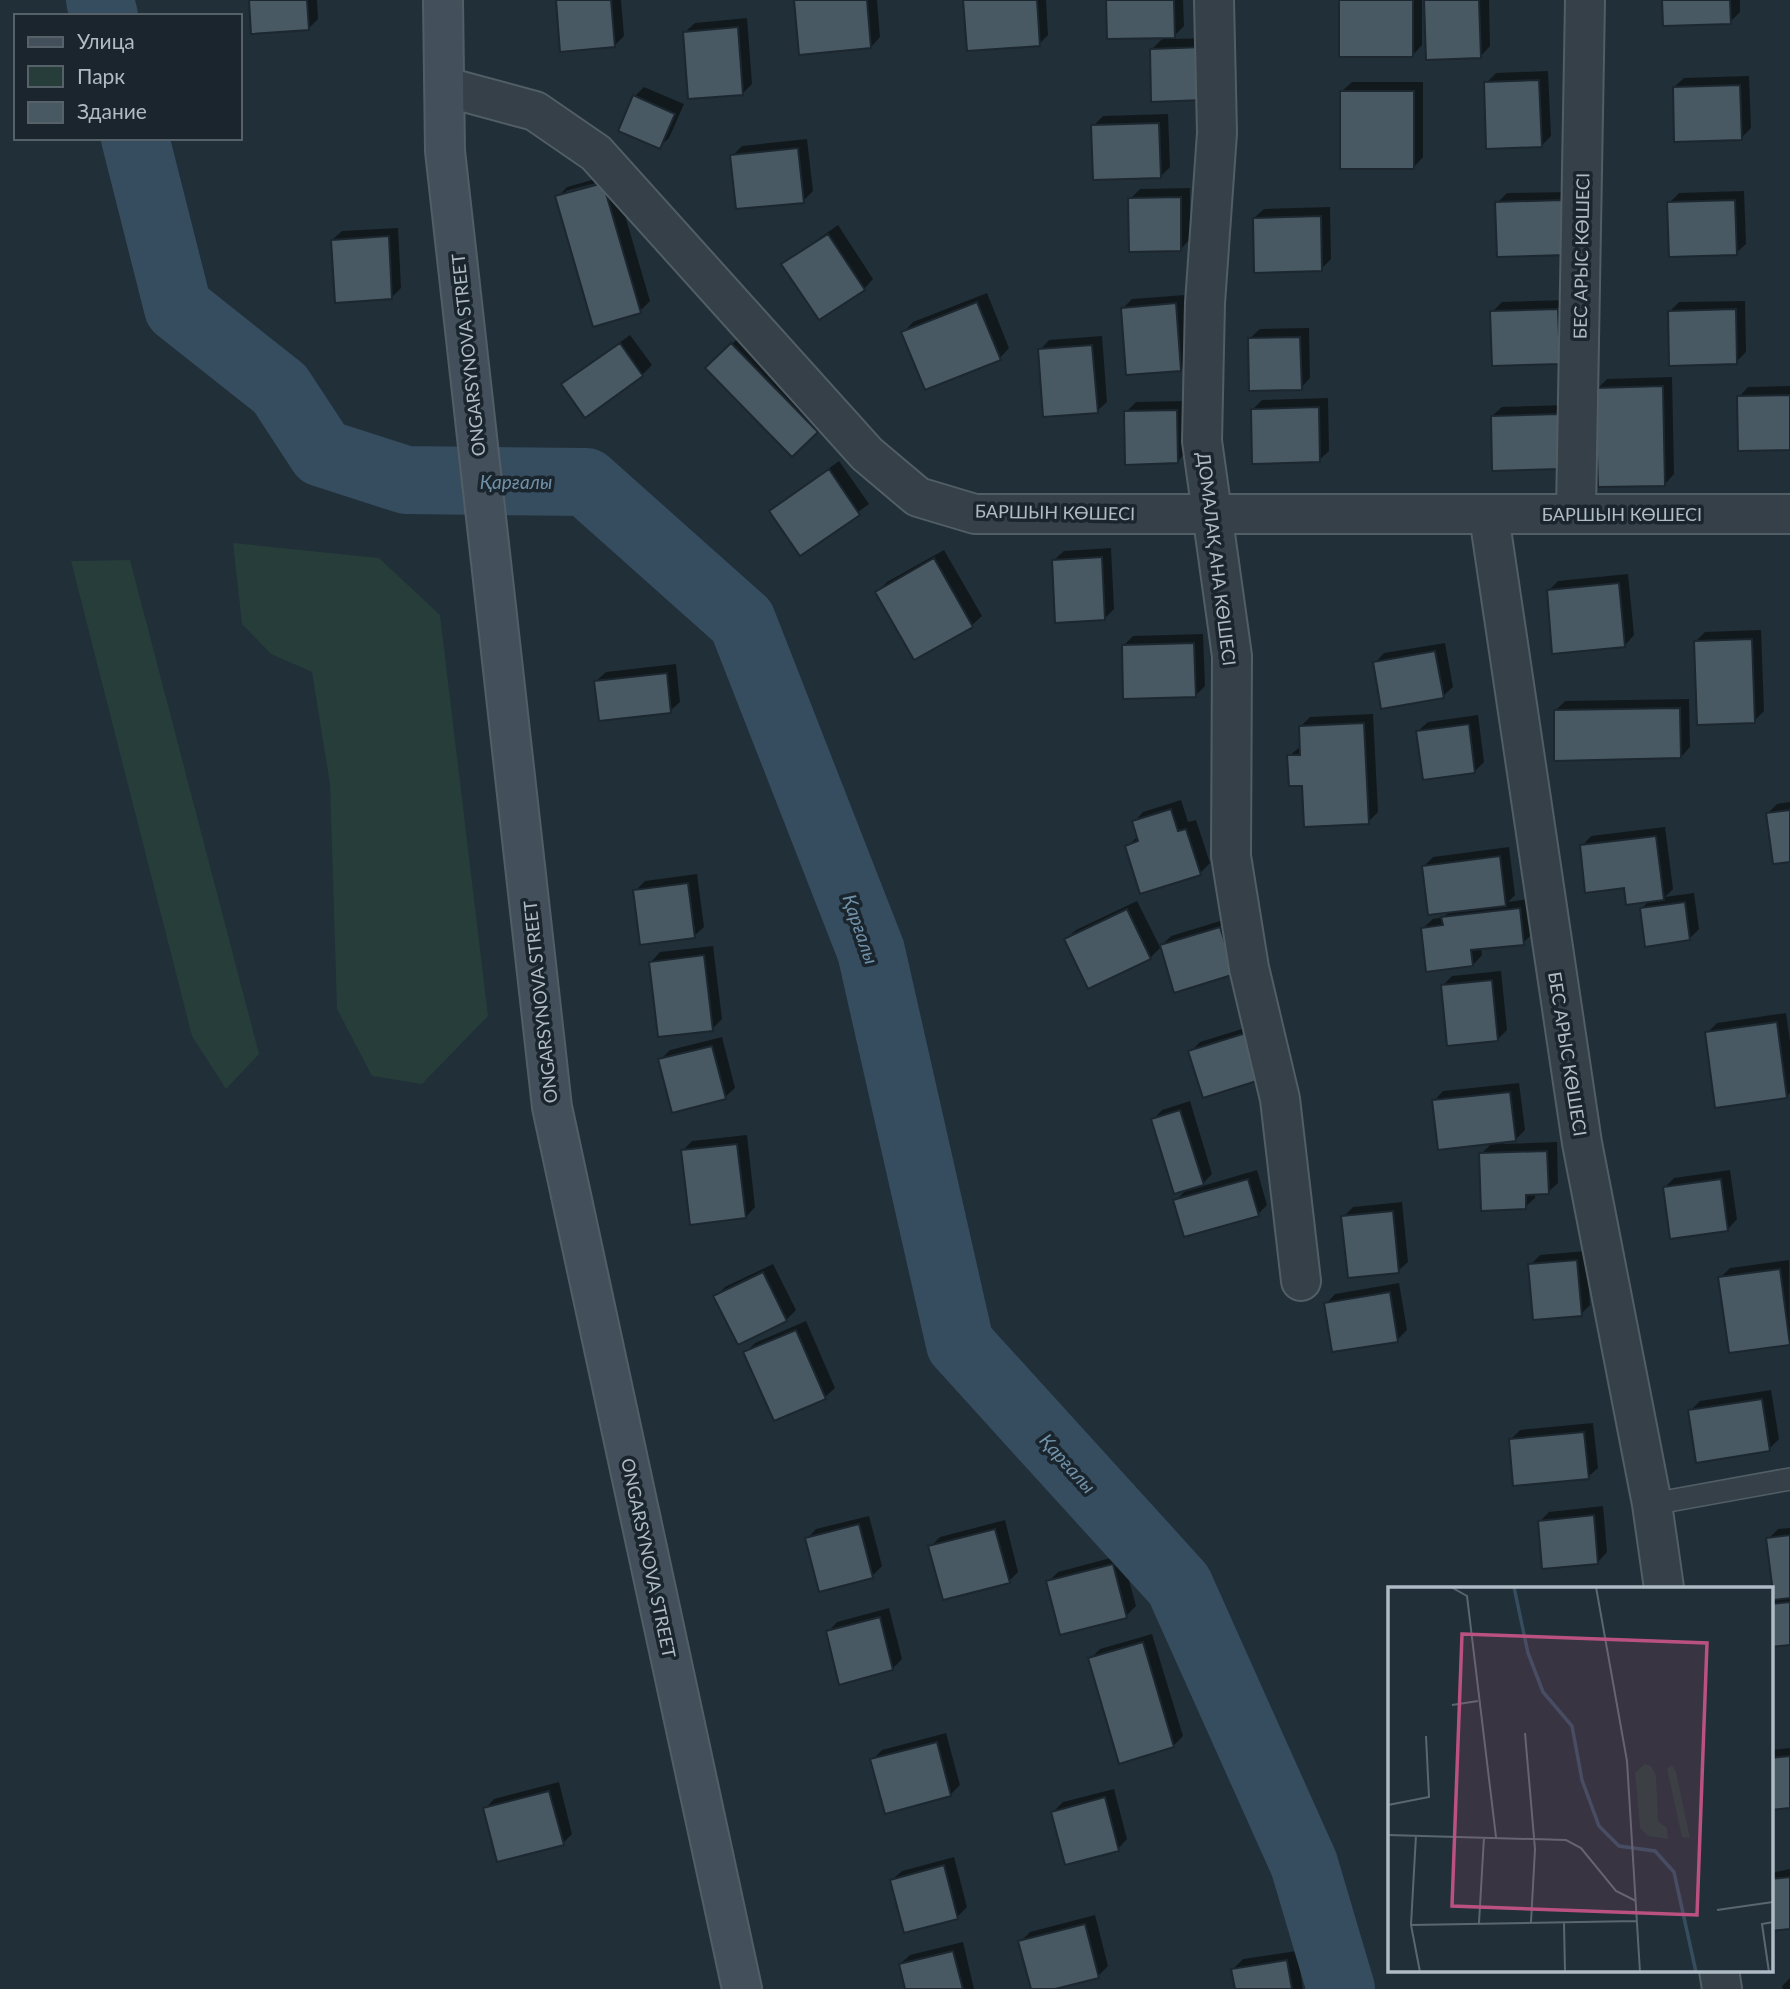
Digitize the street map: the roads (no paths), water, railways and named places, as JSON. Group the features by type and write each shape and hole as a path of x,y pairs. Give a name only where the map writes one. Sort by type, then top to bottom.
{"main road":[{"name":"ONGARSYNOVA STREET","path":"443,0 446,151 552,1107 742,1989"}],"street":[{"name":"ДОМАЛАҚ АНА КӨШЕСІ","path":"1214,0 1217,133 1205,303 1202,441 1232,656 1231,856 1249,968 1280,1099 1301,1281"},
{"name":"БЕС АРЫС КӨШЕСІ","path":"1576,512 1585,0"},
{"name":"БАРШЫН КӨШЕСІ","path":"446,87 535,111 596,153 867,454 918,497 975,514 1790,514"},
{"name":"БЕС АРЫС КӨШЕСІ","path":"1489,516 1582,1143 1652,1504 1664,1587"}],"lane":[{"path":"1652,1504 1790,1479"}],"waterway":[{"name":"Қарғалы","path":"100,0 104,14"},
{"name":"Қарғалы","path":"136,140 178,308 280,389 322,453 406,480 586,482 742,621 871,951 960,1344 1179,1585 1304,1864 1341,1989"}]}
